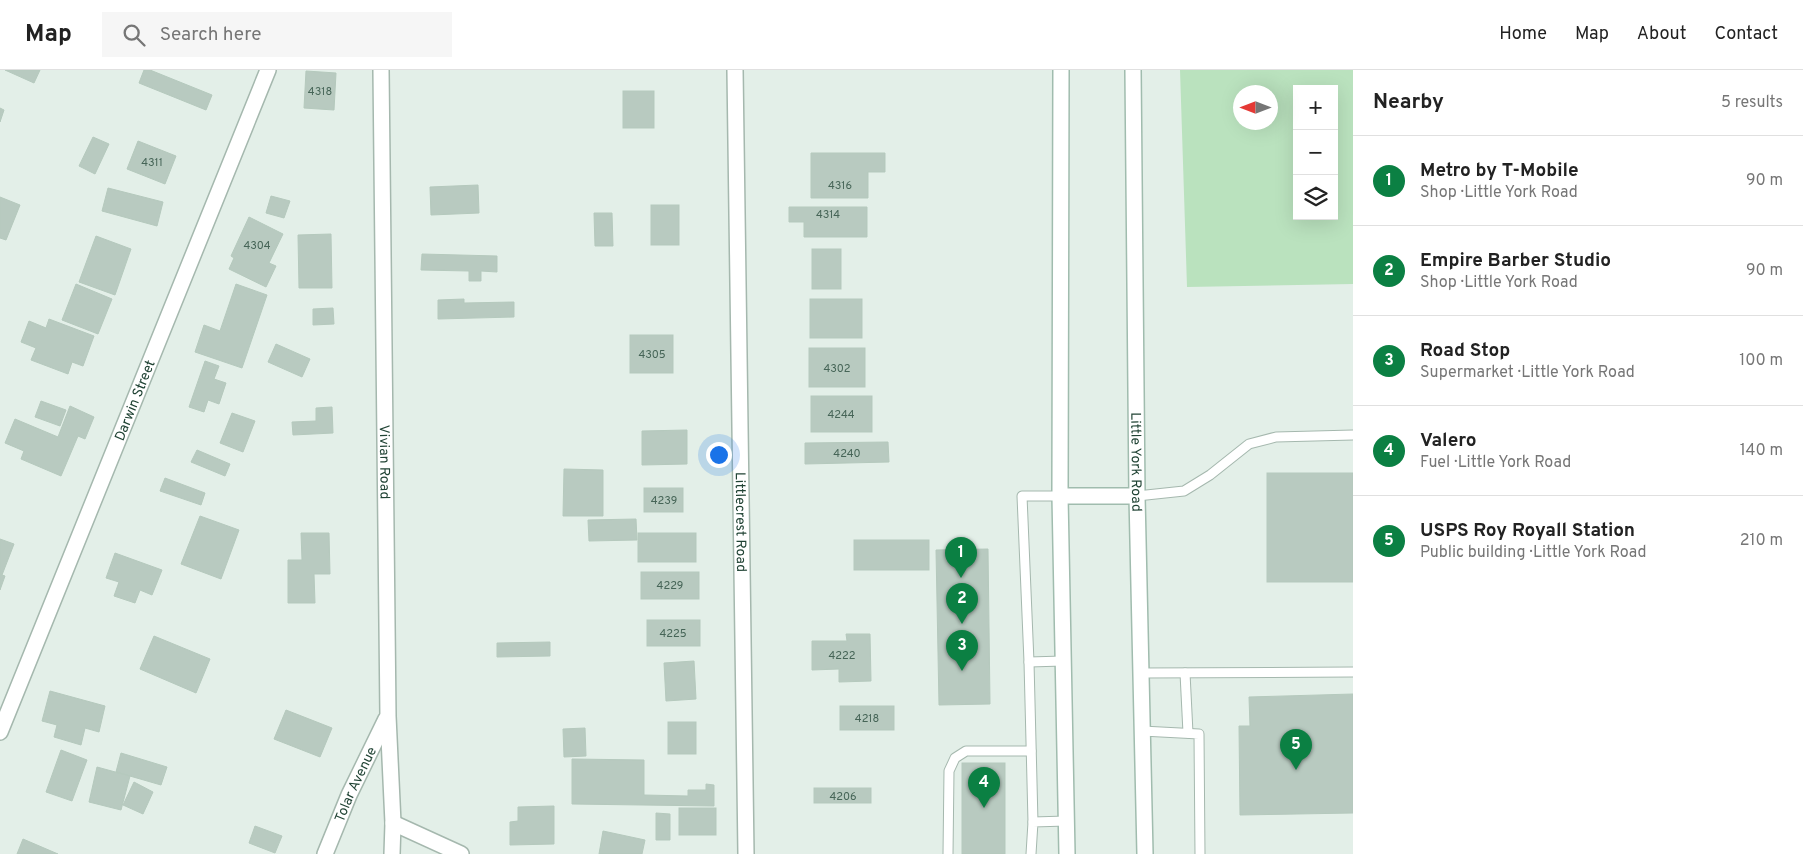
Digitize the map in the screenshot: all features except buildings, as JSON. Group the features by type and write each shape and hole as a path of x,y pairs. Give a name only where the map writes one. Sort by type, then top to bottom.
{"street":[{"name":"Darwin Street","path":"0,732 268,70"},
{"name":"Vivian Road","path":"381,70 388,716 393,823 392,854"},
{"name":"Littlecrest Road","path":"736,70 746,854"},
{"path":"1061,70 1060,496 1067,854"},
{"name":"Little York Road","path":"1133,70 1137,496 1145,854"},
{"path":"1060,496 1137,496"},
{"name":"Tolar Avenue","path":"325,854 349,795 388,716"},
{"path":"393,823 461,854"}],"lane":[{"path":"1137,496 1184,491 1210,475 1249,444 1276,437 1353,435"},
{"path":"1032,854 1032,751 1022,496 1060,496"},
{"path":"1029,662 1063,661"},
{"path":"1142,674 1353,672"},
{"path":"1185,673 1188,733"},
{"path":"1142,731 1200,734 1200,854"},
{"path":"948,854 949,771 955,758 966,751 1032,751"},
{"path":"1033,822 1066,820"}],"green space":[{"path":"1180,70 1353,70 1353,284 1187,287"}],"place":[{"name":"Metro by T-Mobile","path":"961,578"},
{"name":"Empire Barber Studio","path":"962,624"},
{"name":"Road Stop","path":"962,671"},
{"name":"USPS Roy Royall Station","path":"1296,770"},
{"name":"Valero","path":"984,808"}]}
